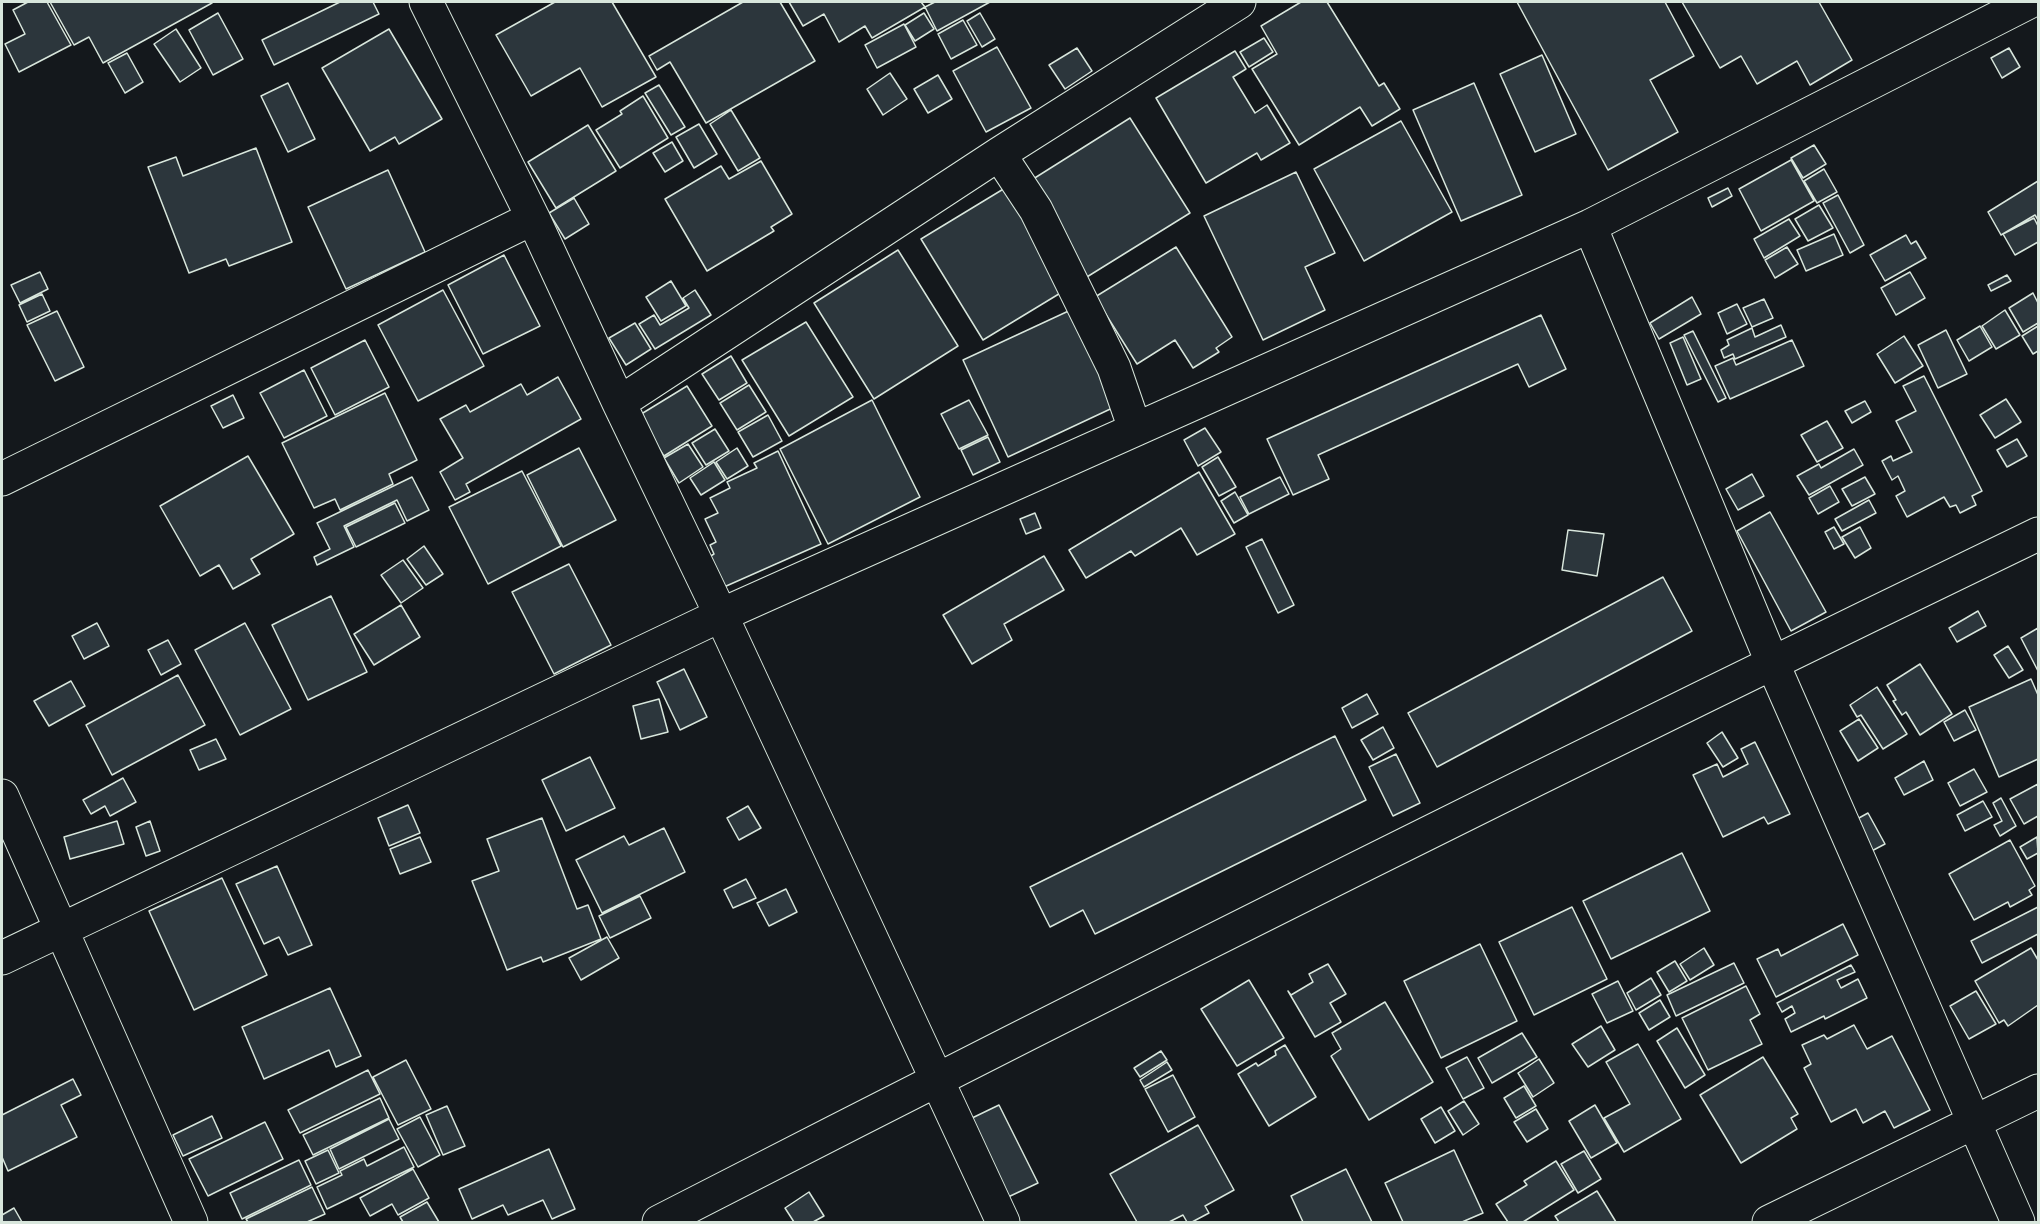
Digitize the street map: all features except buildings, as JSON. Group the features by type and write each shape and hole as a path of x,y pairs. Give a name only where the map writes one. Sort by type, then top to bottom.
{"street":[{"path":"619,403 999,154 1239,2"},
{"path":"2,958 721,615 1590,226 2029,2"},
{"path":"432,4 721,615 935,1080 1003,1222"},
{"path":"999,154 1036,210 1114,368 1135,429"},
{"path":"2,479 533,218"},
{"path":"1590,226 1772,662 2019,1222"},
{"path":"659,1222 935,1080 1772,662 2038,534"},
{"path":"2,796 191,1222"},
{"path":"1770,1222 2038,1091"}]}
